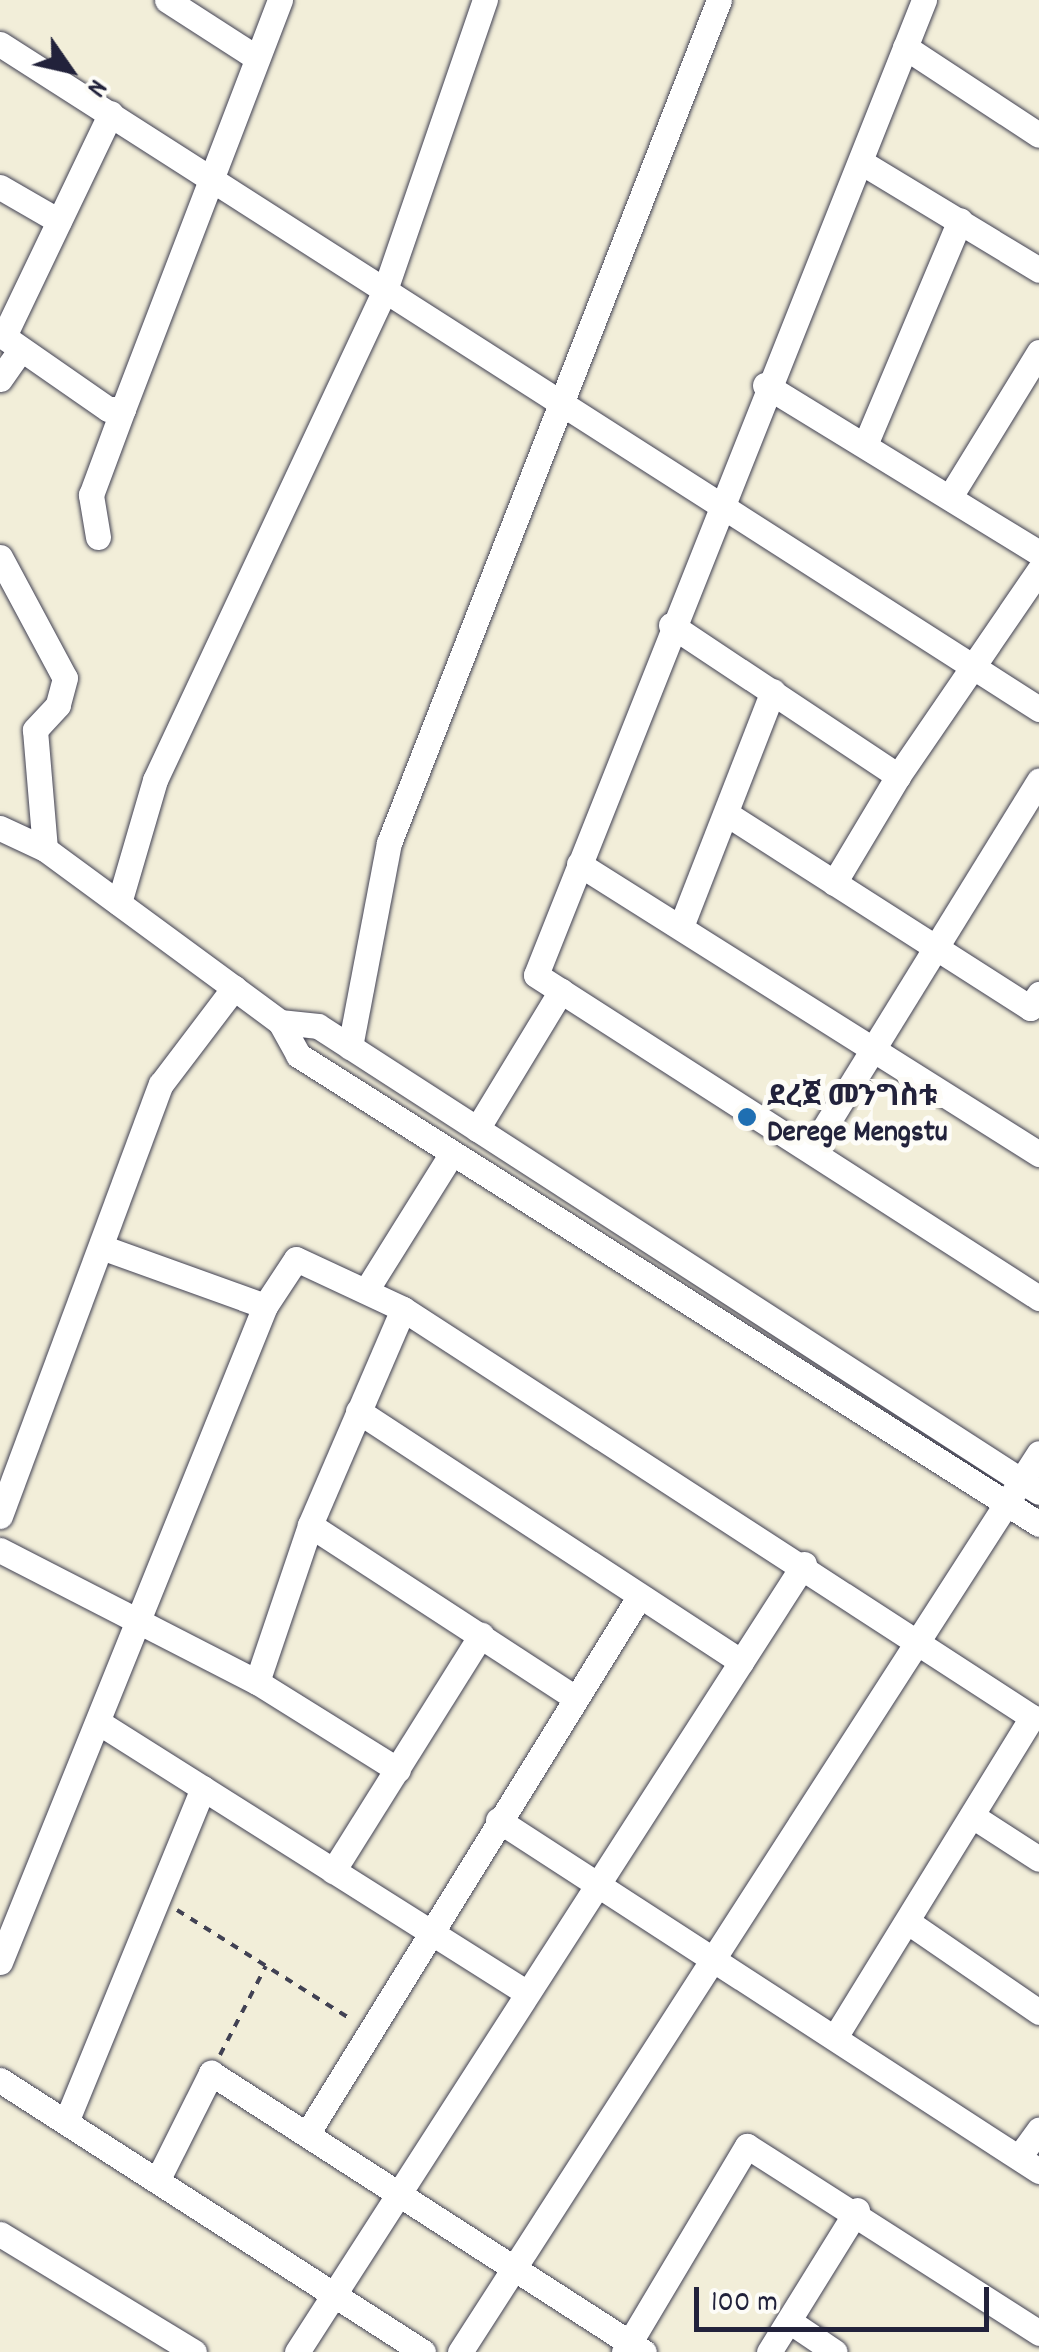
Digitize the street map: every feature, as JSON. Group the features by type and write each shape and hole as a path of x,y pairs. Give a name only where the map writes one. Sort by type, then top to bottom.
{"street":[{"path":"167,0 258,58"},
{"path":"98,537 91,496 280,0"},
{"path":"119,903 155,780 385,290 486,0"},
{"path":"350,1047 389,843 558,403 719,0"},
{"path":"924,0 861,162 765,385 536,974 812,1148 1039,1298"},
{"path":"0,44 215,175 558,403 1039,709"},
{"path":"905,47 1039,135"},
{"path":"0,380 8,341 111,113"},
{"path":"861,162 1039,270"},
{"path":"0,187 59,221"},
{"path":"866,445 960,220"},
{"path":"8,341 108,409 123,409"},
{"path":"951,495 1039,352"},
{"path":"765,385 951,495 1039,553"},
{"path":"0,556 65,678 58,705 35,730 45,850"},
{"path":"834,883 898,776 1039,570"},
{"path":"670,625 898,776"},
{"path":"682,924 772,692"},
{"path":"812,1148 1039,780"},
{"path":"727,814 1036,1006"},
{"path":"0,828 45,850 280,1022 298,1055 1039,1524"},
{"path":"578,864 682,924 1039,1154"},
{"path":"0,1516 160,1084 234,988"},
{"path":"477,1129 561,991"},
{"path":"280,1022 318,1026 1030,1486"},
{"path":"367,1290 452,1153"},
{"path":"101,1246 265,1306"},
{"path":"0,1962 143,1620 265,1306 296,1259 403,1308 804,1564 1036,1719 835,2038"},
{"path":"258,1682 310,1525 403,1308"},
{"path":"358,1411 741,1662"},
{"path":"460,2352 713,1963 914,1636 1006,1503 1030,1486 1039,1453"},
{"path":"310,1525 575,1698"},
{"path":"0,1550 258,1682 398,1770"},
{"path":"296,2352 401,2192 524,1991 804,1564"},
{"path":"307,2134 425,1930 639,1597"},
{"path":"333,1871 481,1635"},
{"path":"98,1722 524,1991"},
{"path":"66,2122 203,1788"},
{"path":"974,1817 1039,1859"},
{"path":"498,1820 713,1963 1029,2164 1039,2129"},
{"path":"908,1922 1039,2012"},
{"path":"158,2179 211,2073 516,2265 633,2349 736,2152 757,2148 857,2210 1039,2333"},
{"path":"0,2080 423,2352"},
{"path":"769,2352 857,2210"},
{"path":"0,2234 167,2345 194,2352"},
{"path":"789,2320 835,2352"}],"path":[{"path":"159,1899 368,2030"},
{"path":"211,2073 266,1966"}],"place":[{"name":"ደረጀ መንግስቱ Derege Mengstu","path":"747,1117"}]}
